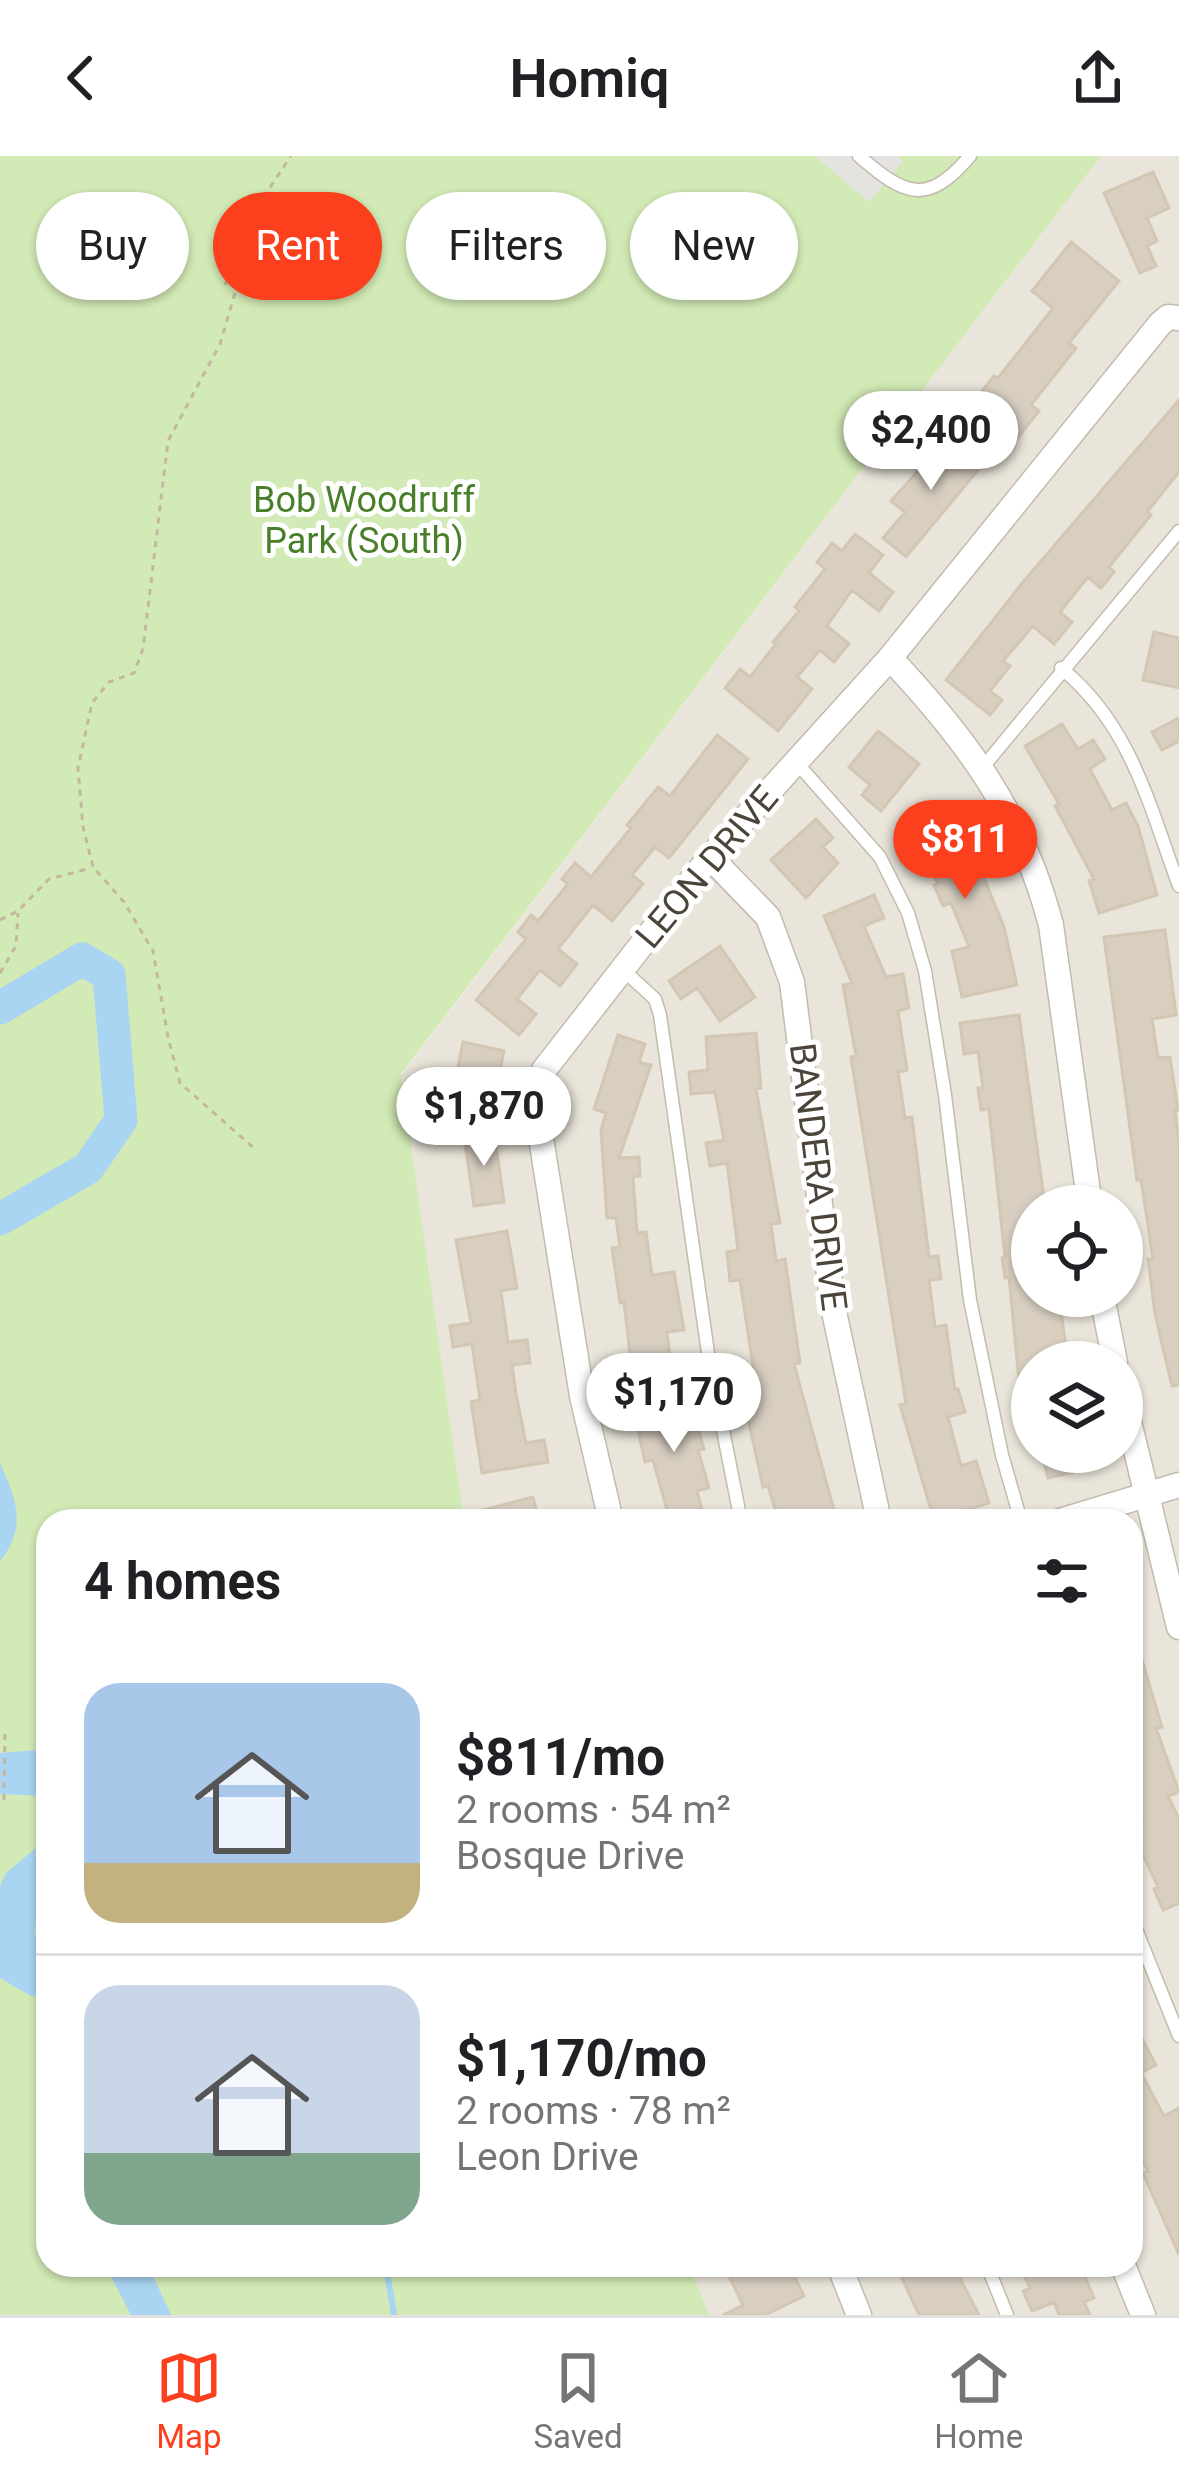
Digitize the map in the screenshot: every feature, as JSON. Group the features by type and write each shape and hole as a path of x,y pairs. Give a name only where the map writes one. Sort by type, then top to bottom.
{"street":[{"name":"LEON DRIVE","path":"608,1509 582,1396 537,1113 544,1070 710,857 890,658 1174,318"},
{"path":"890,658 937,707 983,767 1015,822 1040,881 1051,925 1087,1185"},
{"name":"BANDERA DRIVE","path":"710,857 768,917 792,982 833,1307 876,1509"},
{"path":"1140,1473 1179,1628"},
{"path":"1096,1509 1179,1485"},
{"path":"844,2277 859,2315"},
{"path":"1128,2277 1143,2315"}],"lane":[{"path":"859,156 890,183 920,190 950,180 970,156"},
{"path":"983,767 1179,531"},
{"path":"1061,668 1092,694 1132,756 1179,886"},
{"path":"796,762 880,857 908,913 925,971 970,1300 1018,1509"},
{"path":"622,969 655,999 660,1015 709,1360 739,1509"},
{"path":"1143,1947 1179,2036"},
{"path":"992,2277 1007,2315"}],"path":[{"path":"267,192 291,156"},
{"path":"233,300 220,344 168,441 143,649 134,673 109,682 92,704 78,768 83,827 93,867 124,902 153,951 167,1036 181,1083 256,1150"},
{"path":"0,920 18,911 49,879 93,867"},
{"path":"0,974 16,946 18,911"},
{"path":"4,1800 5,1728"}],"shaded area":[{"path":"815,156 898,156 903,161 869,202"},
{"path":"1101,156 1179,156 1179,2315 709,2315 694,2277 1143,2277 1143,1509 462,1509 401,1075"}],"green space":[{"name":"Bob Woodruff Park (South)","path":"0,156 1101,156 401,1074 462,1509 36,1509 36,2277 694,2277 709,2315 0,2315"}],"water":[{"path":"0,1463 11,1489 16,1525 0,1561"},
{"path":"36,1750 36,1796 0,1794 0,1753"},
{"path":"36,1848 36,1997 0,1978 0,1886 6,1873"},
{"path":"111,2277 154,2277 171,2315 131,2315"}],"building":[{"path":"1153,172 1169,208 1147,218 1157,241 1147,246 1156,266 1140,273 1104,193"},
{"path":"1071,242 1119,281 1069,343 1076,348 1031,405 1039,411 1015,441 990,421 1002,407 982,391 994,376 998,378 1053,308 1032,291"},
{"path":"1179,400 1179,472 1109,567 1114,572 1101,588 1088,577 1060,612 1072,622 1054,644 1033,626 1003,661 1010,666 990,691 1002,700 990,715 946,680"},
{"path":"950,435 984,463 906,557 883,538 905,512 891,501"},
{"path":"855,534 883,555 869,573 893,592 879,611 852,590 827,626 849,644 834,662 820,650 797,677 812,689 778,731 725,688 740,669 750,677 825,569 817,562 832,543 842,551"},
{"path":"1154,632 1179,638 1179,688 1143,680"},
{"path":"1179,718 1179,741 1162,750 1152,732"},
{"path":"1062,724 1078,749 1093,740 1105,759 1090,769 1112,810 1126,803 1138,826 1157,895 1099,913 1089,881 1094,879 1025,746"},
{"path":"878,731 919,764 881,811 862,795 870,785 849,767"},
{"path":"717,735 748,759 669,858 655,847 632,875 643,884 612,921 593,905 558,949 577,964 560,986 540,970 517,999 536,1014 519,1035 476,1000 526,939 518,932 531,915 538,921 568,884 562,879 575,863 591,877 658,787 670,796"},
{"path":"945,801 970,844 1004,927 1017,985 962,997 952,951 969,947 951,903 943,906 934,885 938,883 904,824"},
{"path":"816,819 833,838 823,847 838,863 806,898 771,860"},
{"path":"874,895 884,918 864,926 886,977 903,974 909,1008 898,1011 907,1070 898,1072 905,1118 912,1117 929,1257 938,1256 941,1279 929,1280 935,1327 946,1325 955,1390 965,1412 948,1417 961,1466 976,1461 989,1503 970,1509 931,1509 900,1405 906,1404 851,1057 856,1056 843,985 852,983 824,916"},
{"path":"1165,930 1176,1015 1152,1019 1158,1058 1170,1057 1178,1110 1179,1385 1172,1386 1155,1314 1143,1185 1137,1180 1104,937"},
{"path":"720,946 755,997 720,1021 697,988 681,999 669,981"},
{"path":"1019,1015 1042,1185 1011,1185 1011,1298 1002,1258 989,1109 981,1110 978,1052 964,1054 960,1023"},
{"path":"756,1033 761,1088 756,1089 780,1223 771,1224 776,1261 785,1259 800,1363 794,1364 834,1509 775,1509 768,1486 763,1487 743,1396 757,1393 740,1280 730,1281 727,1252 738,1250 727,1163 710,1166 706,1143 724,1140 715,1092 691,1094 689,1072 708,1070 706,1037"},
{"path":"618,1035 645,1044 639,1062 651,1065 619,1158 639,1157 640,1176 633,1177 637,1233 646,1232 652,1275 674,1272 684,1330 667,1332 671,1367 632,1371 612,1248 620,1247 616,1218 607,1218 601,1130 606,1113 594,1109"},
{"path":"463,1042 504,1051 490,1114 471,1110 474,1096 453,1091"},
{"path":"494,1132 504,1202 474,1206 464,1136"},
{"path":"507,1231 517,1288 501,1291 508,1342 527,1340 530,1363 512,1365 516,1394 526,1443 544,1440 548,1462 482,1473 471,1402 480,1400 472,1344 453,1347 450,1326 471,1323 456,1240"},
{"path":"1013,1317 1062,1317 1065,1341 1015,1341"},
{"path":"688,1395 704,1449 698,1450 709,1488 697,1491 702,1509 667,1509 653,1460 645,1462 633,1407"},
{"path":"533,1497 536,1509 487,1509"},
{"path":"1143,1663 1162,1727 1156,1728 1179,1792 1168,1796 1179,1819 1179,1903 1163,1910 1154,1889 1158,1887 1143,1855"},
{"path":"1143,2041 1156,2065 1143,2072"},
{"path":"1143,2077 1164,2116 1179,2108 1179,2255 1143,2173 1148,2171 1143,2162"},
{"path":"729,2277 795,2277 804,2296 765,2315 723,2315 743,2305"},
{"path":"902,2277 959,2277 979,2315 919,2315"},
{"path":"1025,2277 1085,2277 1094,2298 1084,2302 1090,2315 1059,2315 1054,2302 1032,2311 1023,2291 1030,2288"}],"waterway":[{"path":"0,1008 82,959 109,975 121,1120 88,1168 0,1219"},
{"path":"388,2277 394,2315"}]}
